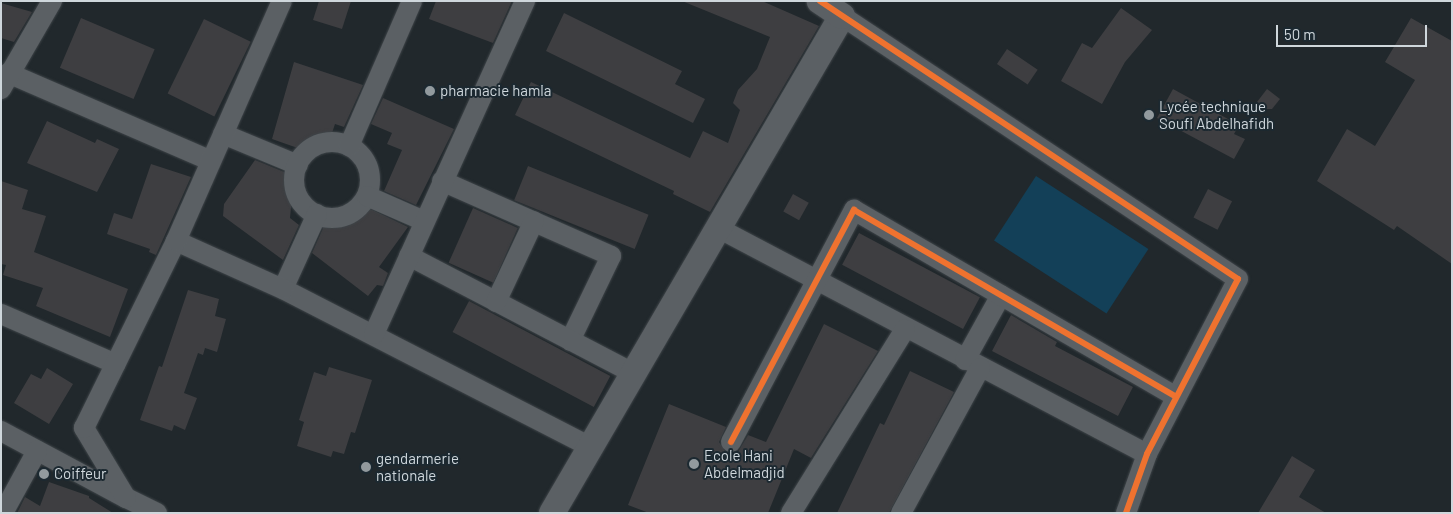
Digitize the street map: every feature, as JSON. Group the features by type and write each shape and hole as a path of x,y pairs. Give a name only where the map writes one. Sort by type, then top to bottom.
{"street":[{"path":"52,1 5,81 212,162"},
{"path":"126,498 84,428 176,241 282,1"},
{"path":"349,146 412,1"},
{"path":"374,334 524,1"},
{"path":"820,1 1238,279 1146,454 1126,513"},
{"path":"552,513 842,16"},
{"path":"223,134 298,165"},
{"path":"327,142 349,146 364,158 368,168 370,187 366,196 352,212 342,216 317,214 305,205 296,191 298,165 307,151 317,145 327,142"},
{"path":"442,181 611,256 570,341"},
{"path":"366,196 424,221"},
{"path":"730,442 854,210 1176,397"},
{"path":"283,289 317,214"},
{"path":"496,302 534,222"},
{"path":"718,228 905,329 1146,454"},
{"path":"176,241 283,289 374,334 590,447"},
{"path":"408,256 633,373"},
{"path":"901,513 972,364 1001,295"},
{"path":"1,314 116,364"},
{"path":"791,513 905,329"},
{"path":"1,431 126,498 158,513"},
{"path":"3,513 37,451"}],"shaded area":[{"path":"1036,176 1148,249 1106,314 994,241"}],"building":[{"path":"319,1 351,1 342,29 313,20"},
{"path":"436,1 512,1 493,43 429,19"},
{"path":"682,1 762,1 819,26 710,212 673,194 674,191 515,115 531,82 690,158 703,131 728,143 740,110 733,103 738,90 757,69 770,37"},
{"path":"1,3 32,12 14,42 1,38"},
{"path":"1121,8 1152,30 1125,62 1102,104 1061,81 1082,43 1092,48"},
{"path":"564,13 682,71 675,84 705,99 693,123 546,51"},
{"path":"81,18 155,49 134,99 60,68"},
{"path":"1411,18 1452,41 1452,264 1397,226 1394,230 1317,181 1347,129 1375,146 1415,80 1385,62"},
{"path":"204,19 251,42 214,116 168,94"},
{"path":"1007,49 1038,70 1028,85 997,64"},
{"path":"294,62 363,85 344,127 335,124 326,151 310,146 309,152 272,139"},
{"path":"1173,89 1239,125 1234,134 1245,139 1234,159 1157,118"},
{"path":"1267,89 1280,99 1272,109 1266,109 1257,102"},
{"path":"383,98 454,129 416,205 384,191 402,150 387,144 392,133 371,124"},
{"path":"47,121 95,143 97,139 119,149 97,192 27,163"},
{"path":"255,160 294,176 290,218 299,225 283,260 223,216 224,204"},
{"path":"151,164 191,177 156,255 149,252 150,249 107,234 114,213 132,219"},
{"path":"528,166 649,215 635,249 514,200"},
{"path":"1,181 28,190 22,209 46,216 34,252 128,289 110,337 36,306 43,288 3,275 6,265 1,264"},
{"path":"1208,189 1232,201 1218,230 1193,218"},
{"path":"793,194 809,203 799,220 783,211"},
{"path":"358,203 408,227 379,267 388,273 383,286 377,285 368,296 312,253 328,217 346,219"},
{"path":"473,208 518,228 493,283 449,263"},
{"path":"859,233 980,297 963,329 842,265"},
{"path":"188,290 219,299 215,316 226,319 217,352 205,348 203,355 198,353 184,393 197,398 185,430 174,425 172,431 140,420 159,366 162,367"},
{"path":"469,301 610,376 594,407 453,332"},
{"path":"1011,315 1057,342 1055,346 1133,387 1118,416 992,351"},
{"path":"824,324 878,351 811,458 794,449 768,513 649,513 628,505 669,404 726,427 719,442 726,453 738,452 748,435 766,442"},
{"path":"329,367 372,380 355,433 351,432 344,454 333,451 331,457 297,446 304,422 299,420 314,372 326,376"},
{"path":"47,368 73,384 49,424 14,403 31,374 41,379"},
{"path":"910,371 954,392 889,513 837,513 880,423 884,425"},
{"path":"1292,456 1315,470 1299,497 1326,513 1258,513"},
{"path":"49,482 89,496 89,498 113,513 17,513 25,497 40,506"}],"cycle path":[{"path":"820,1 1238,279 1147,454 1126,513"},
{"path":"731,442 854,210 1176,397"}],"place":[{"name":"pharmacie hamla","path":"430,91"},
{"name":"Lycée technique Soufi Abdelhafidh","path":"1149,115"},
{"name":"Ecole Hani Abdelmadjid","path":"694,464"},
{"name":"gendarmerie nationale","path":"366,467"},
{"name":"Coiffeur","path":"44,474"}]}
